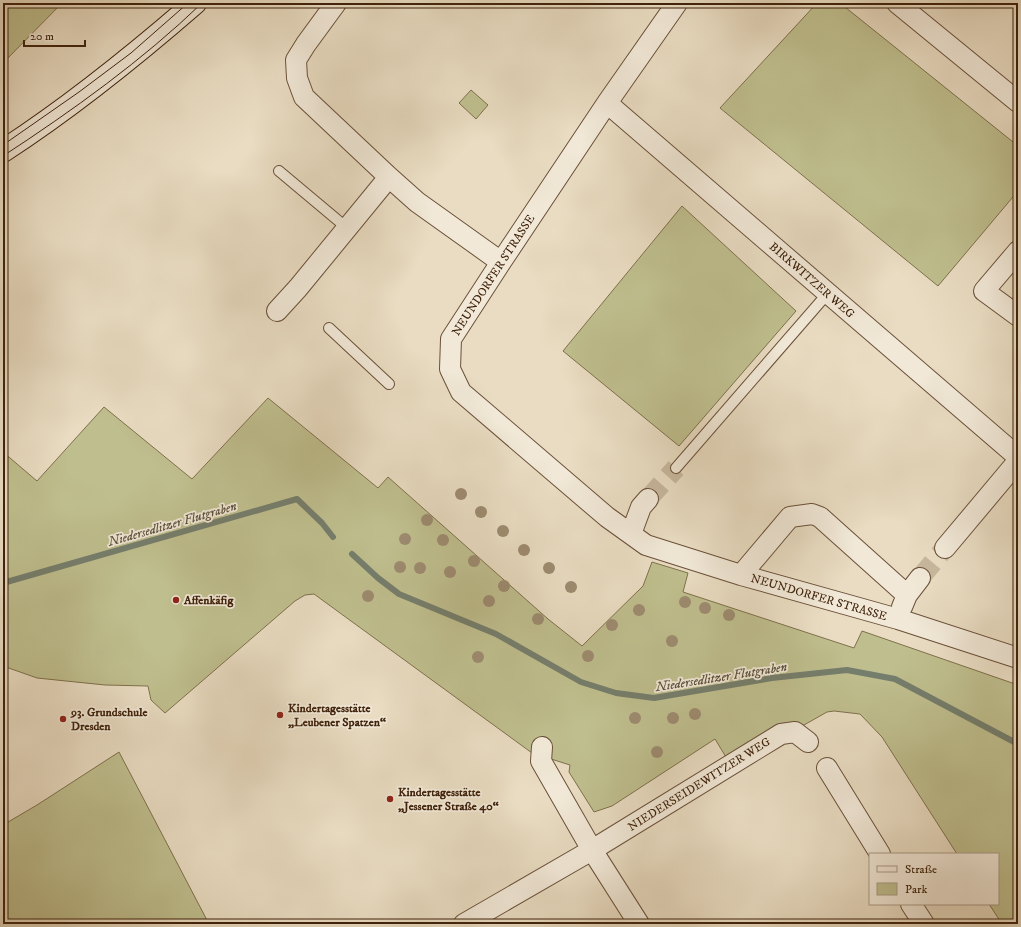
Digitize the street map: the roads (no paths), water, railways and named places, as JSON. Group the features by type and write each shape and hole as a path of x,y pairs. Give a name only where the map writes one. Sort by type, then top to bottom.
{"street":[{"path":"3,151 102,81 195,3"},
{"path":"336,3 296,60 297,78 304,97 417,202 500,262"},
{"name":"NEUNDORFER STRASSE","path":"677,3 607,103 500,262 451,339 450,369 461,392 607,517 646,545 741,575 898,619 1018,658"},
{"path":"897,3 1018,102"},
{"name":"BIRKWITZER WEG","path":"607,103 1018,457"},
{"path":"277,311 292,295 389,177"},
{"path":"1018,251 984,291 1018,316"},
{"path":"945,548 1018,461"},
{"path":"631,534 641,507 648,499"},
{"name":"NEUNDORFER STRASSE","path":"741,575 790,517 812,514 820,517 907,595 898,619"},
{"path":"907,595 920,578"},
{"name":"NIEDERSEIDEWITZER WEG","path":"464,924 592,850 781,734 795,732 808,742"},
{"path":"542,748 541,760 592,850 639,924"},
{"path":"826,768 879,853"},
{"path":"912,905 924,924"}],"lane":[{"path":"279,170 347,228"},
{"path":"676,468 828,293"},
{"path":"329,328 389,384"}],"waterway":[{"name":"Niedersedlitzer Flutgraben","path":"3,583 297,499 322,523 333,537"},
{"name":"Niedersedlitzer Flutgraben","path":"352,554 378,578 399,594 496,634 581,682 616,693 654,698 772,678 847,670 895,679 1018,744"}],"tunnel":[{"path":"648,499 676,468"},
{"path":"920,578 945,548"}],"tram line":[{"path":"3,145 79,92 131,53 188,3"},
{"path":"3,156 81,103 131,65 156,45 202,3"}],"place":[{"name":"Affenkäfig","path":"176,600"},
{"name":"Kindertagesstätte „Leubener Spatzen“","path":"280,715"},
{"name":"93. Grundschule Dresden","path":"63,719"},
{"name":"Kindertagesstätte „Jessener Straße 40“","path":"390,799"}]}
